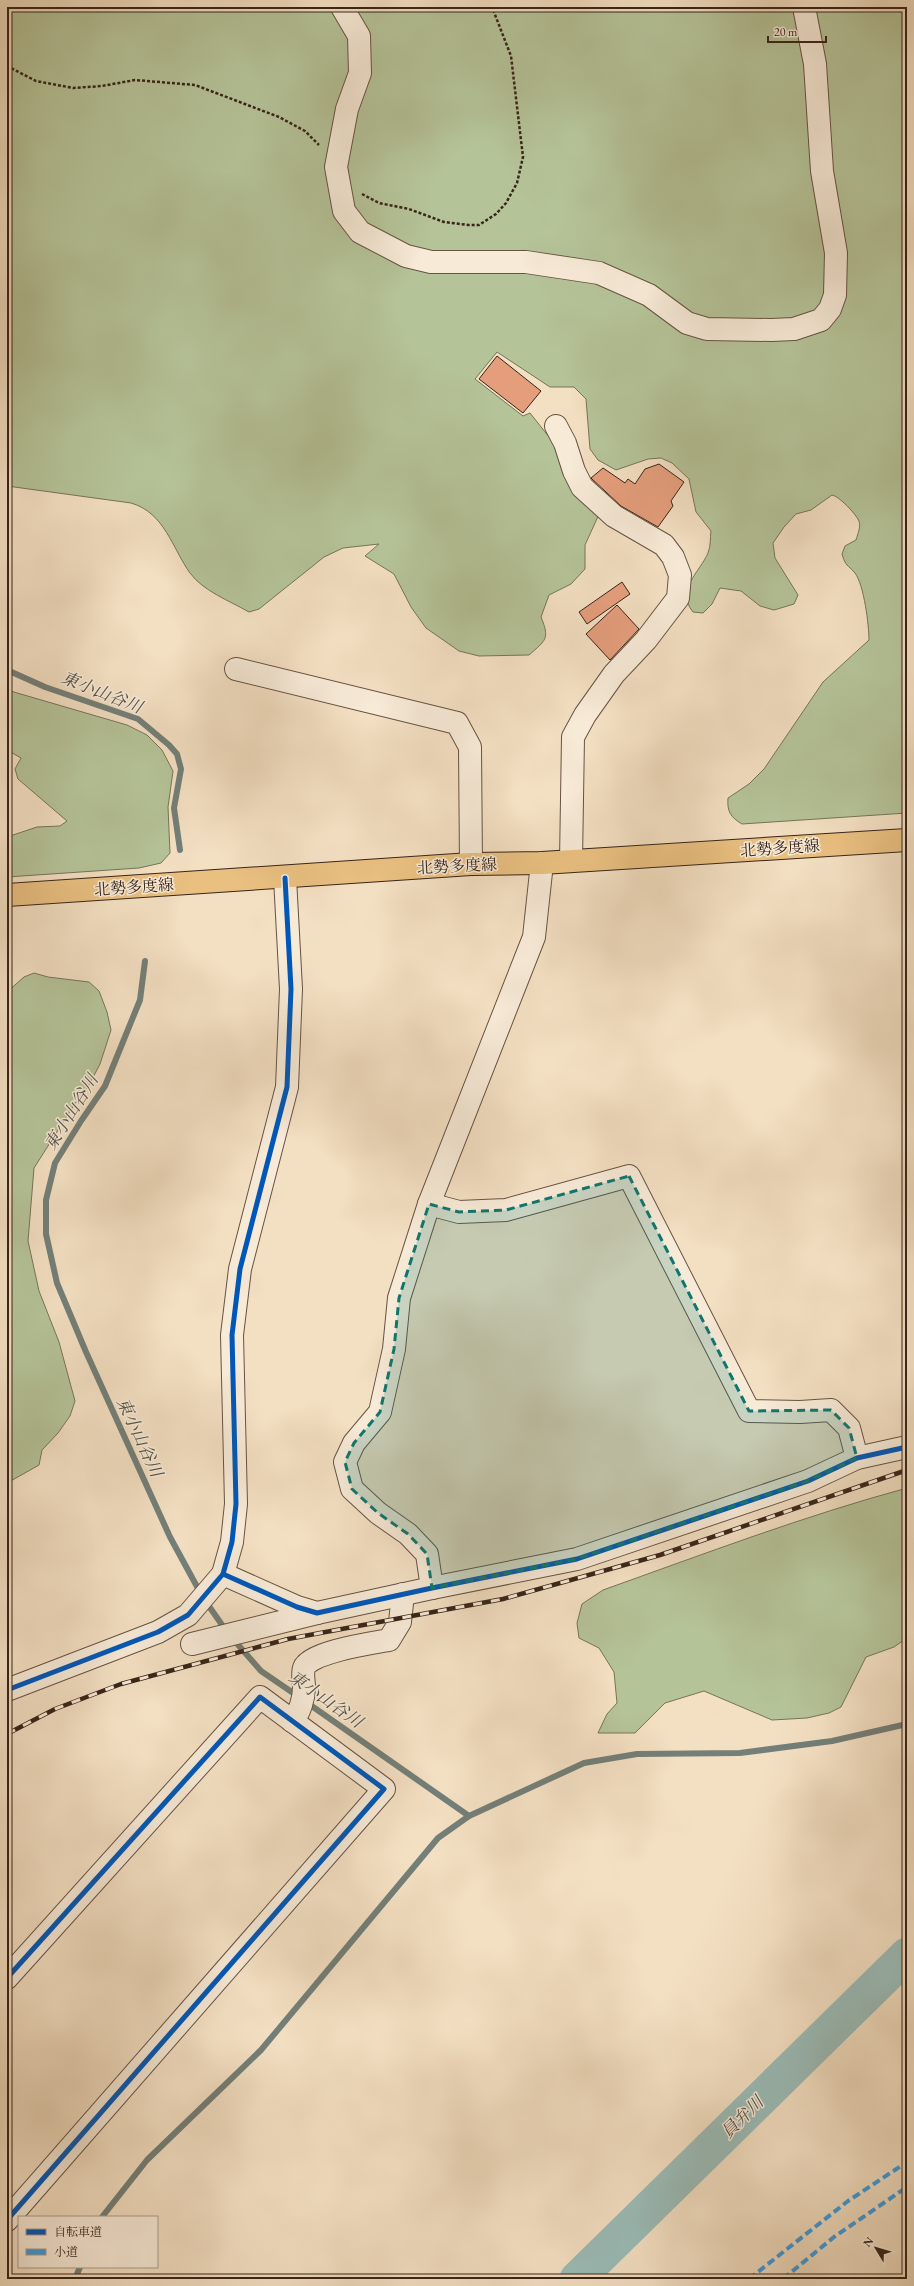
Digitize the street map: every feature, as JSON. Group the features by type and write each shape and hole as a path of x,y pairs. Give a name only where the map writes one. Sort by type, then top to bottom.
{"main road":[{"name":"北勢多度線","path":"7,895 285,878 471,864 542,863 907,840"}],"street":[{"path":"342,7 359,36 360,73 348,109 336,167 344,211 360,232 406,256 431,262 526,262 599,273 649,295 687,323 707,329 771,330 794,329 821,320 830,309 835,295 836,253 820,144 816,64 804,7"},
{"path":"556,426 565,442 574,471 582,487 614,516 664,545 673,557 680,575 678,598 646,640 614,674 585,715 573,737 571,861"},
{"path":"236,669 457,723 470,747 471,864"},
{"path":"432,1588 427,1554 408,1534 378,1513 352,1489 345,1462 354,1443 380,1412 394,1349 399,1298 430,1204 534,937 542,863"},
{"path":"7,1690 158,1632 188,1615 218,1581 232,1542 236,1504 232,1335 240,1269 287,1087 291,990 285,878"},
{"path":"430,1204 459,1212 506,1210 629,1176 749,1411 800,1412 831,1410 849,1428 857,1458"},
{"path":"192,1644 317,1613 403,1594 577,1559 808,1480 857,1458 907,1447"},
{"path":"218,1581 297,1608 317,1613"},
{"path":"295,1718 304,1689 304,1668 310,1660 345,1648 389,1640 400,1622 403,1594"},
{"path":"7,1978 260,1697 295,1718 384,1789 7,2220"}],"highlighted area":[{"path":"629,1176 749,1411 831,1410 849,1428 857,1458 808,1481 577,1559 432,1588 427,1554 408,1534 378,1513 352,1489 345,1462 354,1443 380,1412 394,1349 399,1298 429,1204 459,1212 506,1210"}],"green space":[{"path":"7,7 907,7 907,813 742,824 732,816 728,807 728,798 749,784 764,769 823,682 869,640 867,615 861,586 855,573 846,563 842,554 845,546 856,540 860,526 859,521 851,510 839,498 832,495 811,510 796,514 784,527 773,543 775,558 798,595 794,604 774,610 760,606 741,591 720,588 712,604 703,613 693,612 688,604 688,589 691,581 708,553 711,531 696,512 689,479 672,463 661,458 648,459 616,470 598,460 590,449 586,399 574,387 550,387 497,352 475,379 523,416 530,413 557,447 600,512 585,545 585,569 571,584 549,595 541,617 546,635 545,639 529,655 479,656 459,651 426,628 411,607 394,574 365,556 379,544 343,548 324,557 259,609 249,612 217,595 195,579 160,523 143,508 131,503 7,486"},
{"path":"7,690 127,725 147,735 162,750 173,771 168,807 170,853 161,863 139,868 7,877 7,837 37,827 60,826 67,821 18,779 15,769 21,758 7,750"},
{"path":"34,973 48,977 89,982 99,991 107,1012 111,1030 100,1064 89,1085 74,1105 34,1168 28,1241 39,1291 59,1342 75,1401 70,1416 58,1433 42,1450 39,1465 7,1483 7,992 24,977"},
{"path":"907,1488 907,1638 894,1647 866,1657 841,1707 829,1713 807,1718 772,1720 704,1691 665,1703 635,1733 598,1733 607,1714 617,1703 614,1672 599,1648 579,1638 577,1623 582,1604 603,1590 716,1549 792,1523"}],"building":[{"path":"497,356 541,391 523,413 479,379"},
{"path":"659,464 684,482 671,501 673,506 658,527 621,506 591,478 603,468 625,483 628,479 635,484 645,469"},
{"path":"622,582 630,594 587,624 579,612"},
{"path":"617,605 639,629 610,660 586,634"}],"waterway":[{"name":"東小山谷川","path":"7,670 45,687 138,719 169,745 177,754 181,769 174,808 180,850"},
{"name":"東小山谷川","path":"145,961 140,1000 105,1086 55,1163 46,1200 46,1234 57,1283 86,1352 170,1537 201,1594"},
{"name":"東小山谷川","path":"206,1602 227,1632"},
{"name":"東小山谷川","path":"233,1639 261,1671 299,1697"},
{"name":"東小山谷川","path":"306,1702 469,1816"},
{"path":"103,2216 147,2160 261,2050 438,1838 469,1816 584,1763 637,1754 740,1753 832,1741 907,1724"},
{"name":"員弁川","path":"577,2279 907,1955"},
{"path":"75,2279 80,2268"}],"railway":[{"path":"7,1734 55,1709 121,1684 288,1639 503,1599 660,1555 907,1470"}],"marked path":[{"path":"749,2279 848,2201 907,2162"},
{"path":"783,2279 834,2237 907,2187"}],"cycle path":[{"path":"7,1690 158,1632 188,1615 223,1574 232,1542 236,1504 232,1335 240,1269 287,1087 291,989 285,878"},
{"path":"223,1574 297,1607 317,1613 577,1559 808,1481 857,1458 907,1447"},
{"path":"7,1978 260,1697 384,1789 7,2220"}]}
